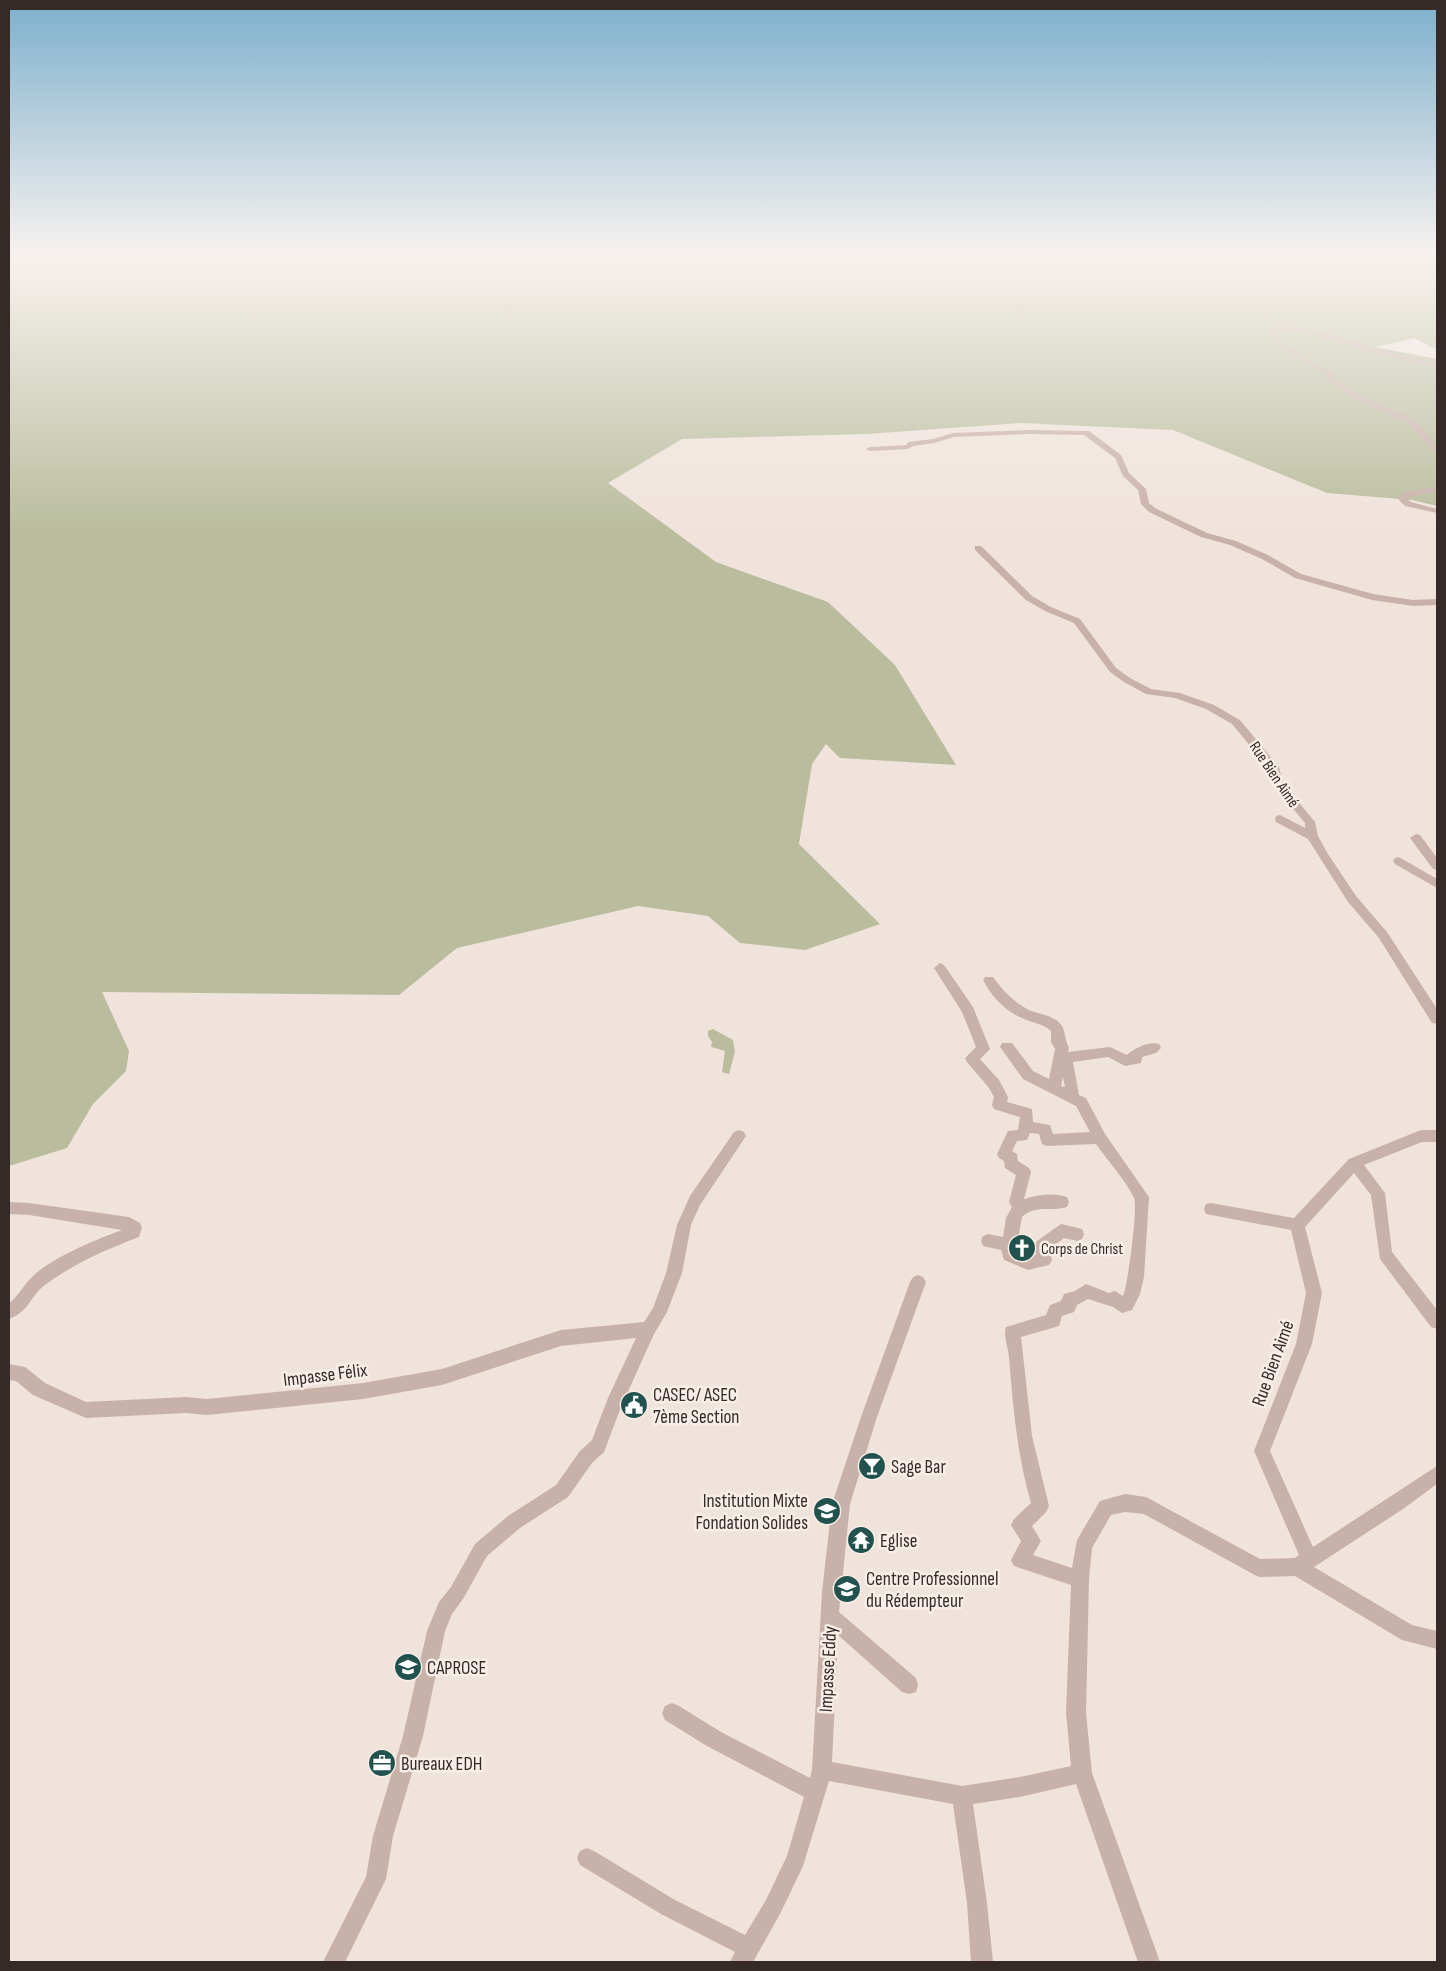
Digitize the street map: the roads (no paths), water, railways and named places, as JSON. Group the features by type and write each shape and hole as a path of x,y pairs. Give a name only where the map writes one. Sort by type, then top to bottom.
{"street":[{"path":"1286,348 1328,373 1340,386 1367,402 1401,415 1413,422 1437,450"},
{"path":"1364,348 1437,365"},
{"path":"870,449 908,447 911,444 934,442 953,435 1028,432 1088,434 1118,457 1126,474 1142,489 1142,498 1148,507 1168,518 1204,535 1233,543 1311,581 1412,604 1437,602"},
{"path":"1437,489 1402,496 1403,502 1437,511"},
{"name":"Rue Bien Aimé","path":"978,548 1029,598 1048,609 1077,621 1113,670 1127,680 1149,692 1177,695 1210,707 1236,722 1275,769 1278,784 1310,822 1312,836 1352,898 1382,935 1437,1019"},
{"path":"1280,819 1312,836"},
{"path":"1416,838 1437,866"},
{"path":"1399,861 1437,884"},
{"path":"940,968 949,986 965,1004 977,1028 978,1038 983,1049 972,1058 994,1084 1001,1097 999,1105 1027,1113 1026,1127 1022,1136 1013,1134 1004,1154 1012,1158 1010,1164 1024,1172 1016,1202 1023,1206"},
{"path":"988,980 1002,997 1023,1013 1044,1018 1057,1029 1058,1042 1062,1048 1054,1089"},
{"path":"1007,1047 1028,1075 1081,1102 1100,1138 1142,1197 1140,1251 1136,1260 1136,1277 1132,1294 1126,1305 1122,1306 1115,1298 1111,1301 1086,1291 1079,1297 1069,1299 1069,1307 1055,1310 1053,1322 1012,1332 1016,1344 1018,1391 1032,1478 1040,1506 1020,1525 1032,1541 1020,1560 1080,1579"},
{"path":"1069,1096 1073,1094 1066,1058 1105,1052 1125,1062 1136,1060 1135,1055 1139,1052 1150,1051 1154,1048"},
{"path":"1026,1127 1045,1129 1047,1140 1074,1137 1100,1138"},
{"path":"334,1962 376,1879 383,1836 413,1736 436,1631 445,1608 457,1593 481,1550 521,1517 562,1491 586,1457 598,1446 614,1404 648,1329 659,1312 674,1274 684,1225 695,1202 739,1136"},
{"path":"1212,1209 1297,1225 1354,1163 1421,1136 1437,1136"},
{"path":"1354,1163 1378,1193 1385,1254 1437,1322"},
{"path":"1062,1202 1049,1200 1023,1206 1013,1219 1012,1234 1008,1245 1010,1255 1028,1263 1044,1260 1042,1246 1050,1242 1061,1231 1077,1234"},
{"path":"9,1208 29,1209 129,1224 135,1228 134,1232 59,1266 38,1282 23,1302 9,1312"},
{"name":"Rue Bien Aimé","path":"1297,1225 1314,1294 1304,1344 1262,1451 1303,1563"},
{"path":"988,1240 1008,1245"},
{"name":"Impasse Eddy","path":"744,1955 773,1907 796,1859 822,1770 830,1616 841,1504 869,1417 918,1282"},
{"name":"Impasse Félix","path":"9,1372 19,1373 39,1389 86,1410 186,1405 207,1406 363,1391 432,1379 561,1338 648,1329"},
{"path":"1150,1962 1082,1773 1076,1713 1080,1579 1083,1546 1106,1507 1125,1503 1146,1506 1259,1568 1303,1563 1397,1503 1437,1474"},
{"path":"1303,1563 1409,1633 1437,1640"},
{"path":"830,1616 909,1685"},
{"path":"672,1713 714,1740 816,1792"},
{"path":"822,1770 962,1796 1020,1787 1082,1773"},
{"path":"962,1796 977,1903 982,1962"},
{"path":"587,1858 744,1955"}],"place":[{"name":"Corps de Christ","path":"1022,1248"},
{"name":"CASEC/ ASEC 7ème Section","path":"634,1405"},
{"name":"Sage Bar","path":"872,1466"},
{"name":"Institution Mixte Fondation Solides","path":"827,1511"},
{"name":"Eglise","path":"861,1540"},
{"name":"Centre Professionnel du Rédempteur","path":"847,1589"},
{"name":"CAPROSE","path":"408,1667"},
{"name":"Bureaux EDH","path":"382,1763"}]}
